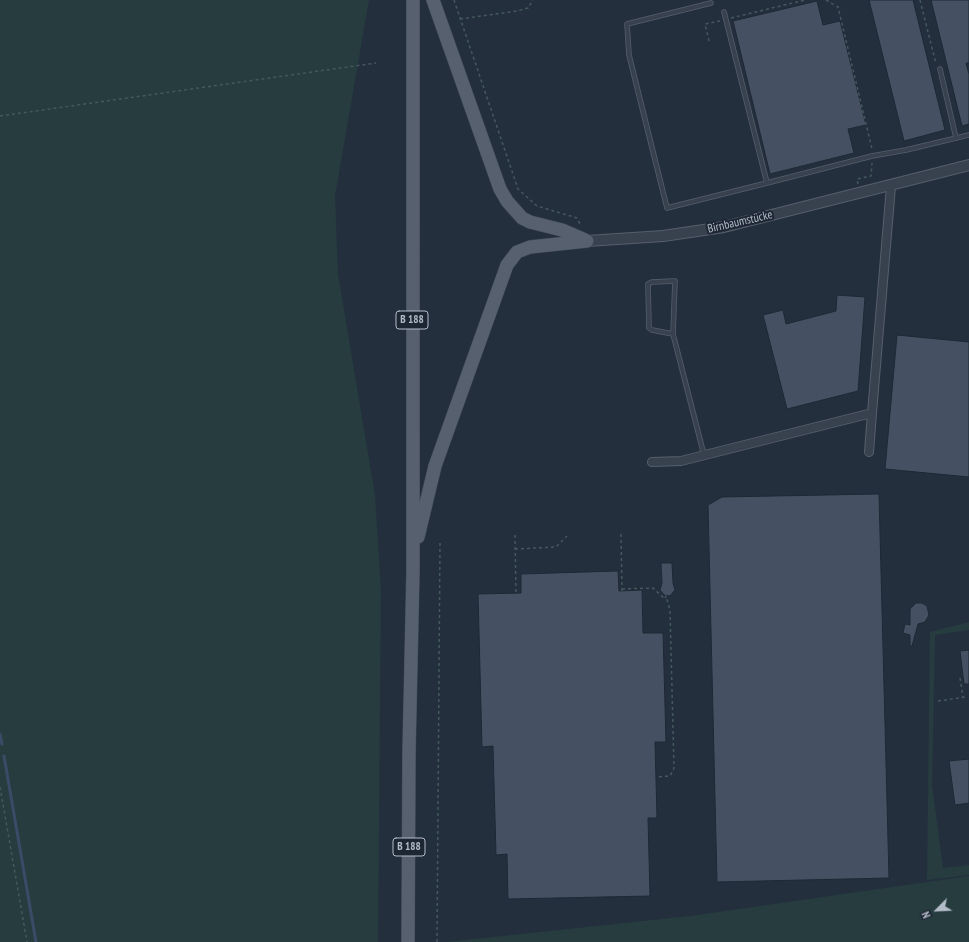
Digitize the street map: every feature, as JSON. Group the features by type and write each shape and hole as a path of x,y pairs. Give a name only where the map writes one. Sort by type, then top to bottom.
{"main road":[{"name":"B 188","path":"408,942 409,752 413,571 413,0"},
{"path":"433,0 500,189 507,201 522,218 530,222 562,230 587,240"},
{"path":"413,571 420,526 435,466 507,265 517,252 530,247 587,240"}],"street":[{"name":"Birnbaumstücke","path":"587,240 663,236 696,232 891,186 969,165"},
{"path":"869,452 891,186"},
{"path":"652,462 681,461 872,413"}],"lane":[{"path":"711,3 627,24 629,55 667,208 872,156 906,150 969,135"},
{"path":"724,12 766,183"},
{"path":"938,68 956,138"},
{"path":"673,334 652,330 649,328 648,284 652,282 675,281 673,334 704,455"}],"path":[{"path":"454,0 518,189 537,206 577,218 587,240"},
{"path":"460,19 517,11 528,8 533,0"},
{"path":"709,41 705,24 805,0"},
{"path":"826,0 838,7 872,148 871,176 857,179 861,193"},
{"path":"920,0 938,68"},
{"path":"0,116 376,63"},
{"path":"621,534 622,590 653,588 665,599 666,596 670,610 674,768 670,776 656,777"},
{"path":"515,535 516,593"},
{"path":"515,549 556,547 567,536"},
{"path":"437,942 440,542"},
{"path":"960,678 963,697"},
{"path":"938,701 966,697"},
{"path":"0,787 27,942"}],"green space":[{"path":"0,0 369,0 335,196 338,274 375,495 381,589 378,942 0,942"},
{"path":"969,622 969,630 935,635 932,785 943,868 969,865 969,875 927,880 930,632"},
{"path":"969,876 969,942 446,942 690,916"}],"building":[{"path":"869,0 913,0 945,130 904,141"},
{"path":"931,0 969,0 969,63 966,63 969,74 969,124 962,126"},
{"path":"817,1 823,25 840,21 866,125 848,129 854,153 770,174 733,21"},
{"path":"837,295 865,297 858,391 787,409 763,315 783,310 786,324 836,311"},
{"path":"897,335 969,342 969,477 885,469"},
{"path":"879,494 889,878 717,882 708,505 722,497"},
{"path":"661,563 672,563 673,583 675,590 670,596 664,595 660,590 662,583"},
{"path":"618,571 619,591 642,590 643,633 663,633 666,742 655,742 657,818 648,818 650,896 508,899 507,854 496,855 493,746 482,747 478,594 521,593 521,574"},
{"path":"916,603 922,603 927,606 929,615 925,622 918,624 912,646 910,646 910,635 903,633 905,624 910,625 910,609"},
{"path":"969,650 969,684 964,684 960,651"},
{"path":"969,759 969,803 955,805 949,761"}],"waterway":[{"path":"0,734 2,744"},
{"path":"4,756 36,942"}]}
